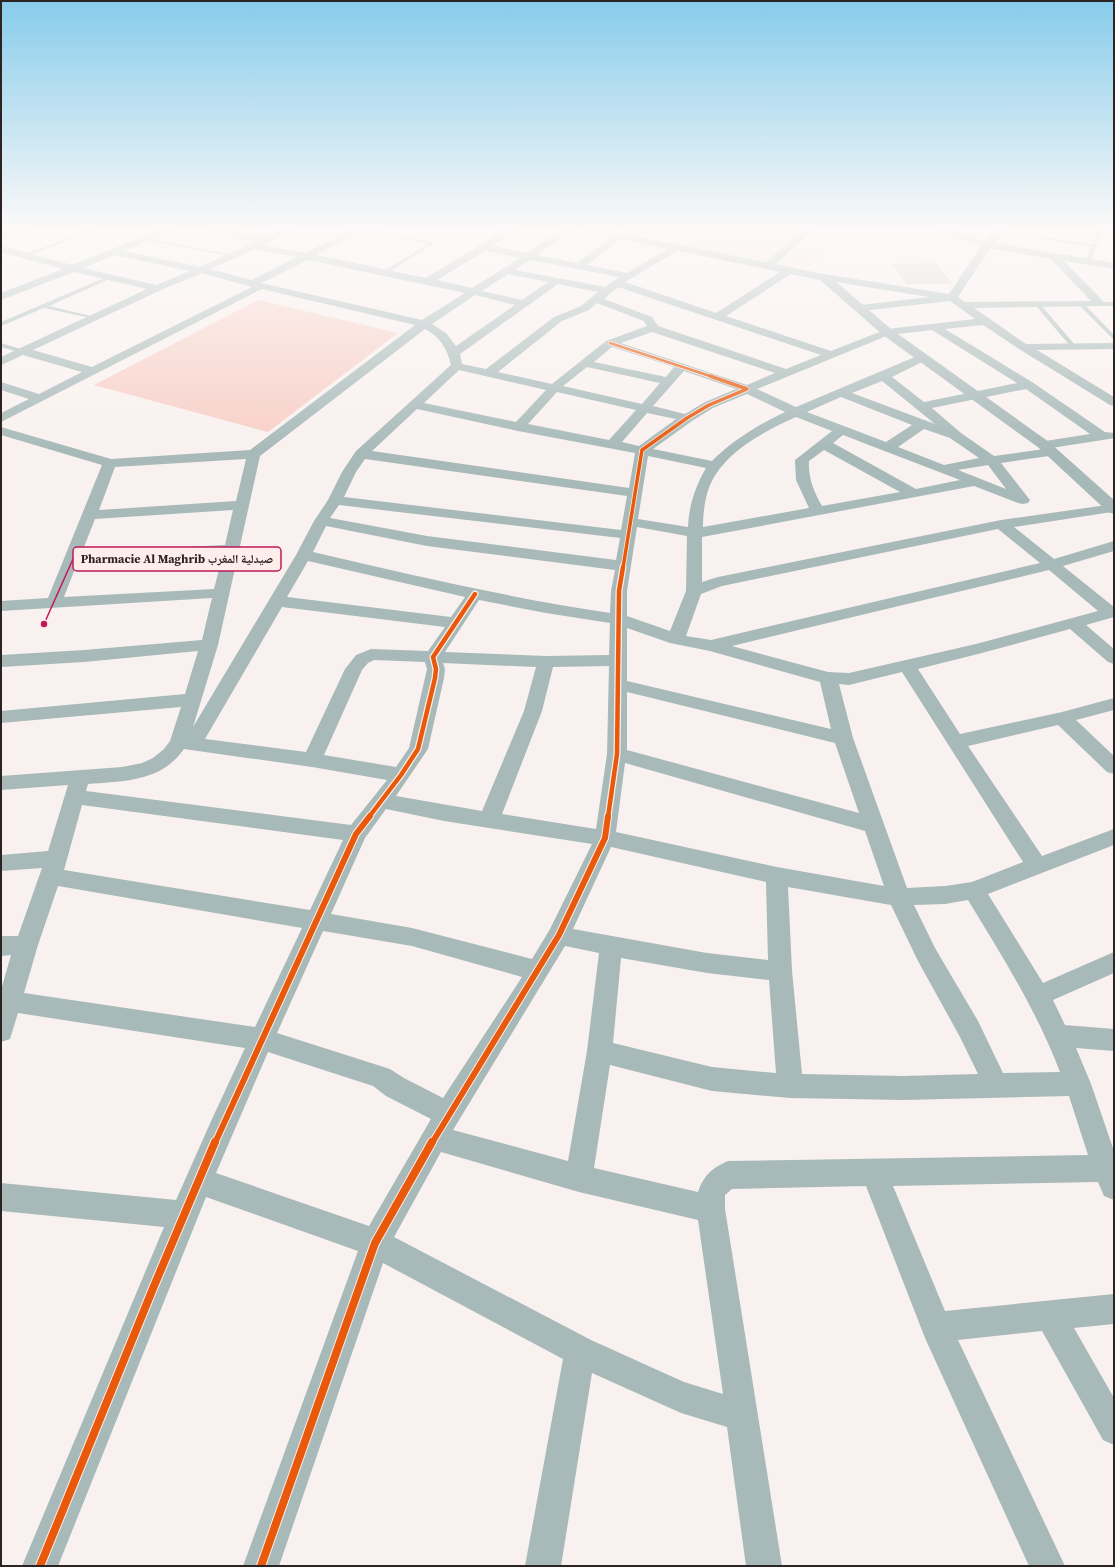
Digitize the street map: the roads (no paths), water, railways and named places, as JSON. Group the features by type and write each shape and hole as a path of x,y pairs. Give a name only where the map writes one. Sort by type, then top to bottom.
{"main road":[{"path":"855,303 887,332 1048,449 1097,494"}],"street":[{"path":"1,361 125,303"},
{"path":"1,418 221,303"},
{"path":"337,303 424,324 438,331 455,352 457,366"},
{"path":"1,430 110,463 254,454 424,324 458,303"},
{"path":"490,372 547,326 558,319 593,303"},
{"path":"606,303 648,319 652,322 652,328"},
{"path":"676,303 833,355"},
{"path":"717,317 739,303"},
{"path":"861,308 905,303"},
{"path":"960,303 1023,347 1111,398"},
{"path":"455,352 525,304"},
{"path":"963,305 1100,304"},
{"path":"261,1566 375,1243 436,1138 448,1114 559,935 605,838 617,754 619,591 642,450 687,418 709,405 887,332 936,328 985,321"},
{"path":"518,427 555,387 610,343 652,328 786,373"},
{"path":"936,328 1110,436"},
{"path":"610,343 675,373"},
{"path":"1023,347 1114,346"},
{"path":"22,351 92,371"},
{"path":"676,639 694,591 695,533 703,485 713,465 761,430 795,412 884,376 922,358"},
{"path":"584,363 675,373 747,389 795,412 1022,500"},
{"path":"457,366 490,372 687,418"},
{"path":"78,787 144,771 158,765 175,750 186,743 304,555 321,521 335,500 349,472 361,454 457,366"},
{"path":"613,444 675,373"},
{"path":"884,376 922,406 956,436 991,460 1022,500 1042,517"},
{"path":"922,406 1028,385"},
{"path":"1,386 39,398"},
{"path":"841,393 956,436"},
{"path":"415,405 518,427 613,444 713,465"},
{"path":"887,448 922,424"},
{"path":"818,511 806,489 802,476 802,460 842,430"},
{"path":"942,469 1110,436"},
{"path":"824,444 914,494"},
{"path":"186,743 191,700 209,645 254,454"},
{"path":"361,454 635,493"},
{"path":"54,603 110,463"},
{"path":"335,500 630,529 695,533 973,482"},
{"path":"1097,494 1113,504"},
{"path":"694,591 718,582 1000,524 1113,504"},
{"path":"90,515 242,505"},
{"path":"321,521 434,542 622,566"},
{"path":"1000,524 1113,612"},
{"path":"712,646 1051,565 1114,546"},
{"path":"73,557 232,549"},
{"path":"304,555 474,594 546,608 619,619 676,639 712,646 828,678 849,679 908,666 978,649 1113,612"},
{"path":"3,610 54,603 221,594"},
{"path":"40,1566 154,1286 262,1038 356,834 383,801 418,749 435,678 436,668 433,656 474,594"},
{"path":"276,601 454,623"},
{"path":"1073,623 1114,658"},
{"path":"1,662 209,645"},
{"path":"312,760 340,702 354,668 362,659 371,654 546,662 618,660"},
{"path":"489,820 533,711 546,662"},
{"path":"908,666 1038,867"},
{"path":"828,678 843,738 899,897 926,954 969,1029 996,1084"},
{"path":"618,684 700,705 843,738"},
{"path":"1,717 191,700"},
{"path":"956,742 1062,718 1114,704"},
{"path":"1062,718 1114,767"},
{"path":"186,743 312,760 401,775"},
{"path":"617,754 874,824"},
{"path":"1,783 78,787 356,834"},
{"path":"1,1030 26,945 53,867 78,787"},
{"path":"383,801 489,820 605,838 777,876 899,897 945,895 974,890 1114,837"},
{"path":"1,863 53,867 317,920 412,936 538,971"},
{"path":"777,876 780,971 790,1086"},
{"path":"764,1566 711,1209 710,1198 712,1189 718,1181 728,1175 874,1172 1112,1174 1058,1035 1038,996 974,890"},
{"path":"559,935 707,963 780,971"},
{"path":"1,946 26,945"},
{"path":"579,1178 600,1051 611,946"},
{"path":"1038,996 1114,962"},
{"path":"10,1001 262,1038 381,1077 394,1087 448,1114"},
{"path":"1058,1035 1114,1040"},
{"path":"600,1051 712,1079 790,1086 903,1088 996,1084 1078,1084"},
{"path":"436,1138 579,1178 711,1209"},
{"path":"874,1172 936,1327 1047,1566"},
{"path":"199,1181 375,1243 580,1351 681,1397 742,1416"},
{"path":"1,1197 184,1215"},
{"path":"936,1327 1114,1309"},
{"path":"1049,1315 1114,1429"},
{"path":"543,1566 580,1351"}],"lane":[{"path":"1,324 51,303"},
{"path":"1081,304 1114,338"},
{"path":"1100,304 1114,304"},
{"path":"1038,305 1074,347"},
{"path":"44,306 93,318"},
{"path":"1,345 22,351"}],"place":[{"name":"Pharmacie Al Maghrib صيدلية المغرب","path":"44,624"}]}
